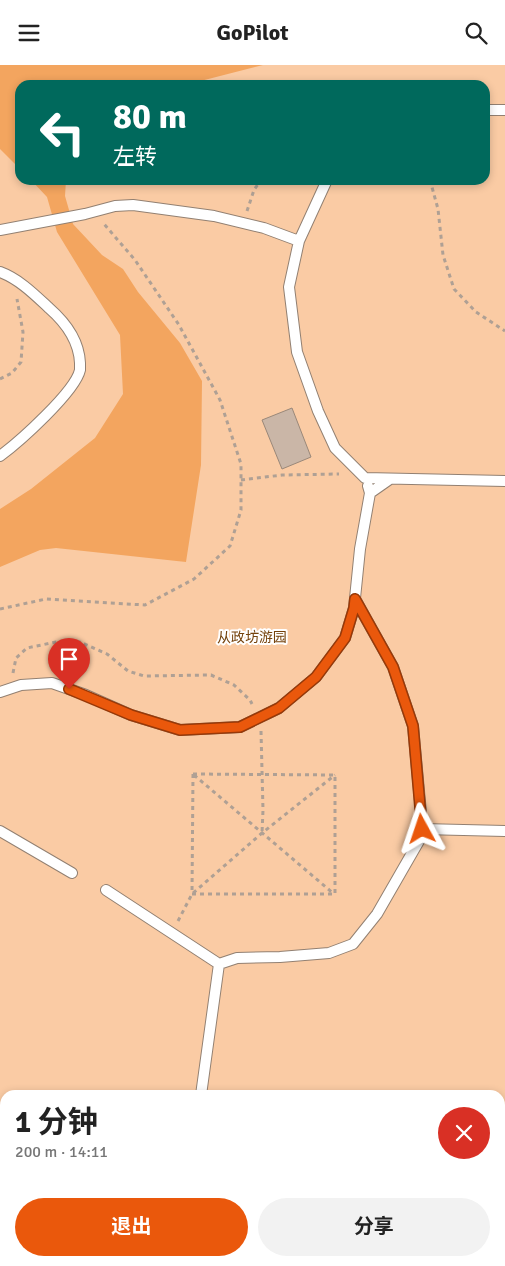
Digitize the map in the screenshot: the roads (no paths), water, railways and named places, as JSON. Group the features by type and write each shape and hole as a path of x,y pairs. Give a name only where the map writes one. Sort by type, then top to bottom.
{"lane":[{"path":"490,110 505,110"},
{"path":"0,692 22,685 52,683 86,695 131,715 180,730 240,727 279,708 316,677 345,638 354,608 360,549 370,493 362,476 335,448 318,411 297,352 289,287 299,241 325,185"},
{"path":"0,230 90,213 115,206 133,205 214,216 264,228 299,241"},
{"path":"0,272 11,276 37,296 60,318 73,337 79,353 80,370 72,385 52,409 16,445 0,456"},
{"path":"362,476 390,479 505,481"},
{"path":"370,493 390,479"},
{"path":"219,965 237,957 280,957 329,953 353,944 377,914 423,834 413,726 393,667 355,599"},
{"path":"422,829 505,831"},
{"path":"0,831 72,873"},
{"path":"106,890 219,965"},
{"path":"201,1090 219,965"}],"park label":[{"name":"从政坊游园","path":"252,637"}]}
